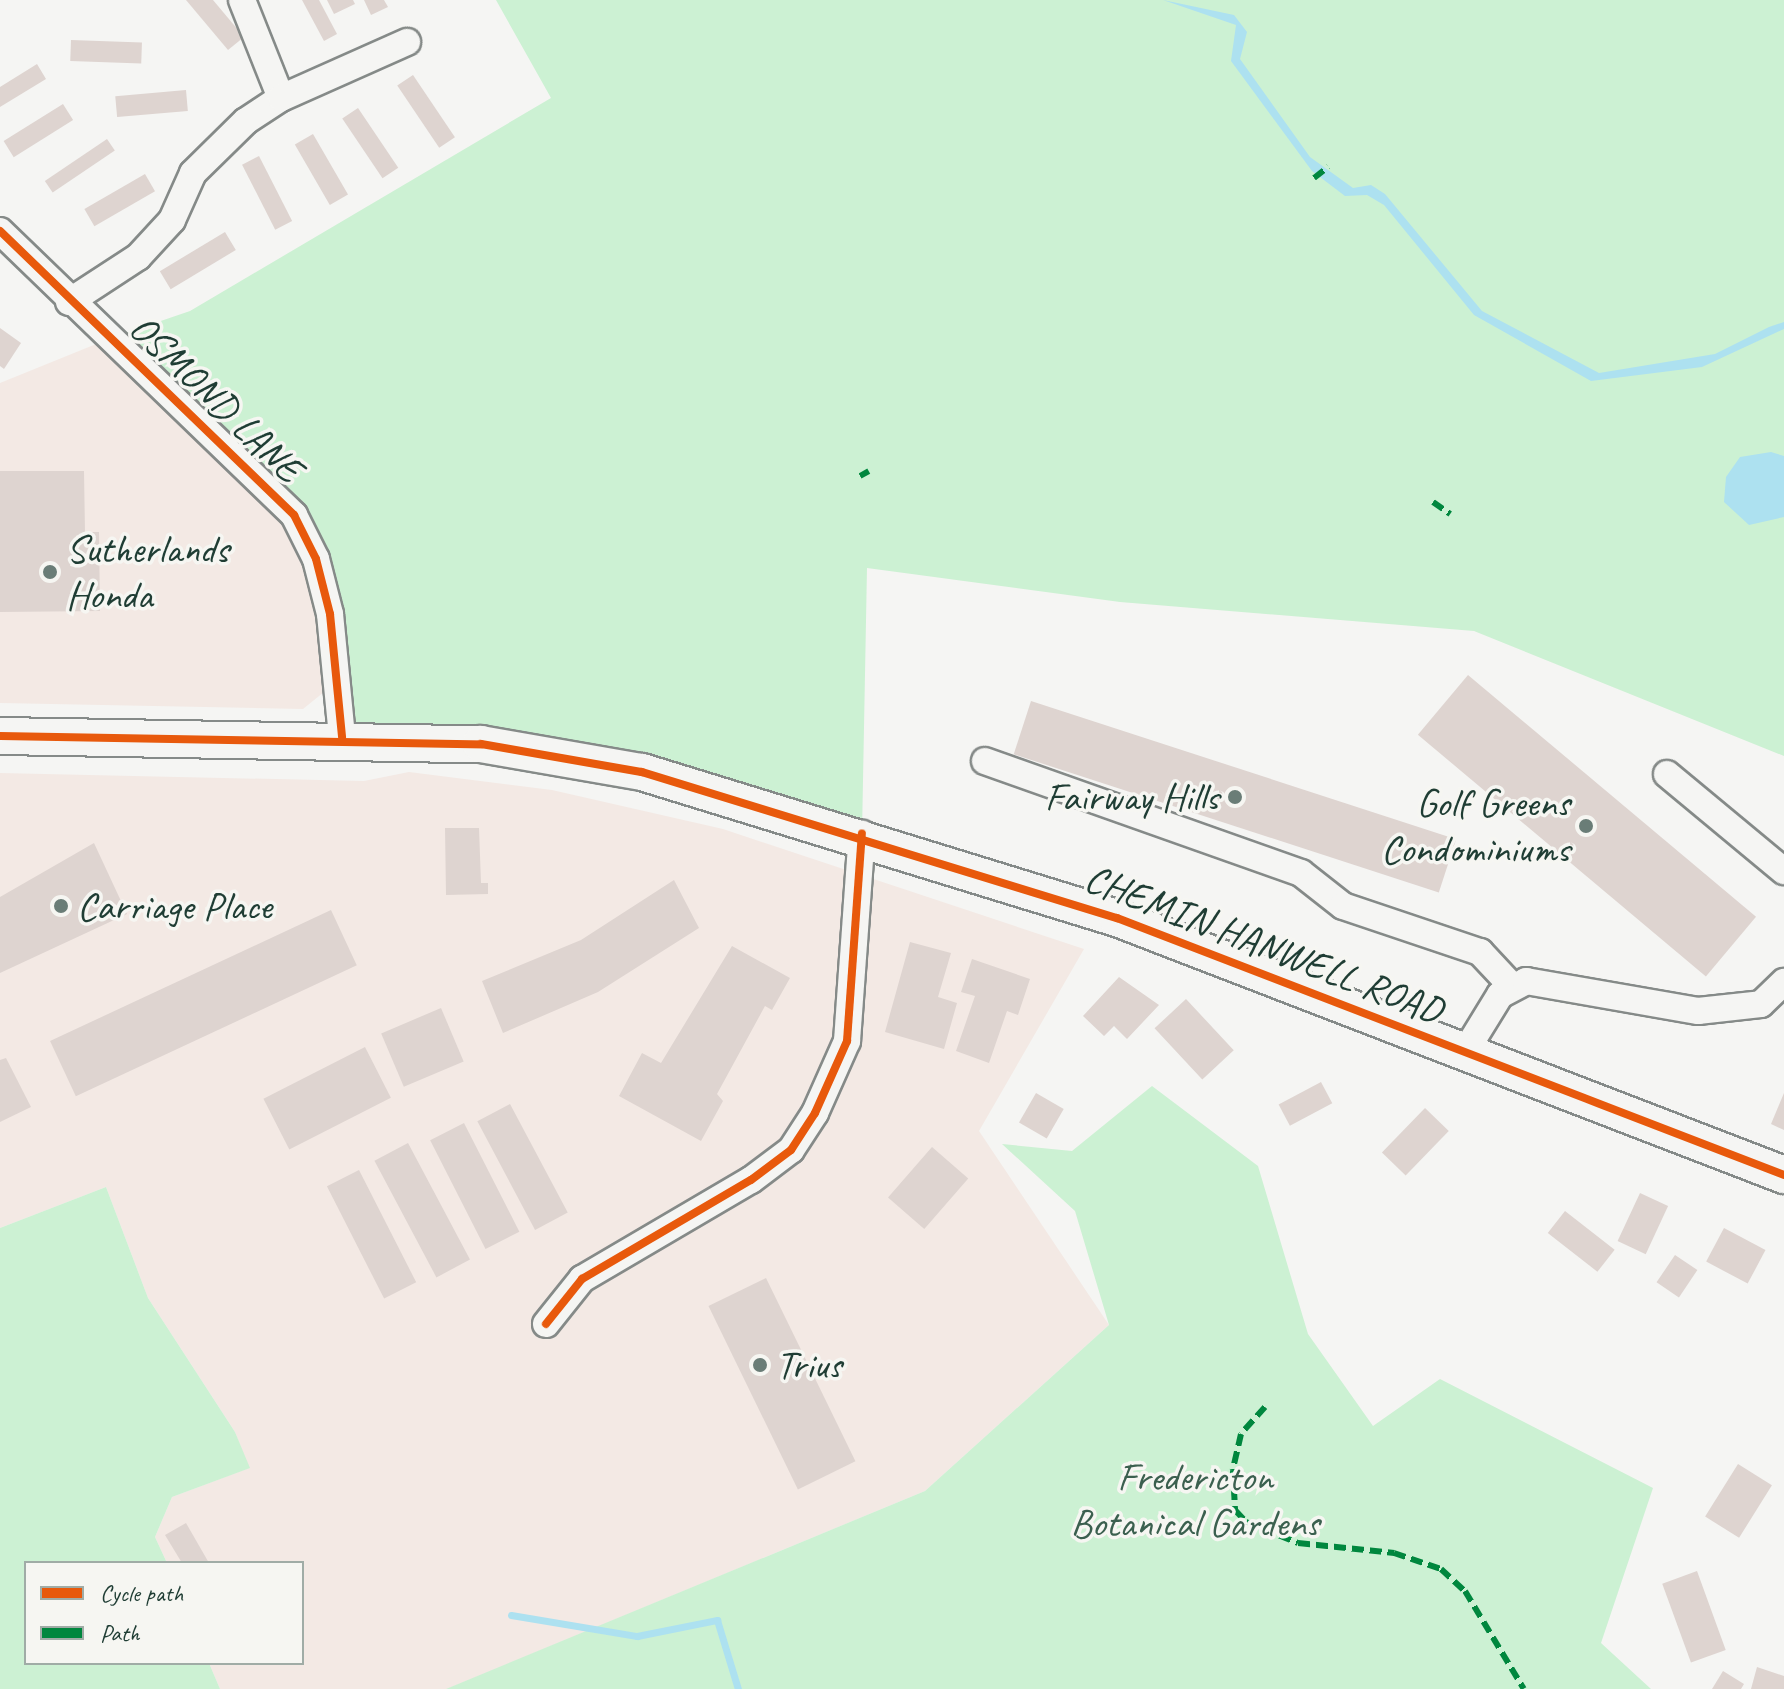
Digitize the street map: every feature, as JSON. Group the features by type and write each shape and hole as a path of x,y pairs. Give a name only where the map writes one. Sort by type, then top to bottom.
{"main road":[{"name":"CHEMIN HANWELL ROAD","path":"0,736 342,737 481,744 642,772 862,834 1117,918 1784,1175"}],"street":[{"path":"242,0 281,98"},
{"name":"OSMOND LANE","path":"69,302 138,257 172,220 213,148 281,98 407,42"},
{"name":"OSMOND LANE","path":"0,231 69,302 257,472 294,515 316,559 330,614 342,737"},
{"path":"985,761 1301,873 1343,906 1480,952 1511,985"},
{"path":"1667,774 1784,871"},
{"path":"546,1324 582,1279 751,1180 791,1150 815,1113 847,1041 862,834"},
{"path":"1465,1052 1511,985 1545,981 1698,1011 1761,1004 1784,982"}],"shaded area":[{"path":"111,338 294,515 340,679 303,709 0,703 0,383"},
{"path":"409,772 552,790 723,829 1084,949 979,1131 1109,1325 925,1491 447,1689 220,1689 210,1665 304,1665 304,1561 166,1561 155,1537 172,1497 249,1468 235,1432 148,1298 106,1187 0,1228 0,773 364,781"}],"green space":[{"path":"496,0 1784,0 1784,756 1474,631 1120,602 867,568 862,834 642,772 342,737 340,679 294,515 111,338 190,311 551,98"},
{"name":"Fredericton Botanical Gardens","path":"1152,1086 1258,1166 1308,1334 1373,1426 1440,1379 1653,1488 1601,1643 1651,1689 446,1689 925,1491 1109,1325 1075,1211 1002,1144 1072,1151"},
{"path":"106,1187 148,1298 235,1432 250,1468 172,1497 155,1537 166,1561 24,1561 24,1665 210,1665 220,1689 0,1689 0,1228"}],"water":[{"path":"1163,0 1234,15 1247,32 1240,59 1310,157 1353,188 1371,185 1385,194 1482,311 1599,373 1715,354 1784,322 1784,329 1702,367 1591,381 1474,315 1384,205 1367,195 1345,196 1312,171 1231,61 1236,25"},
{"path":"1771,452 1784,456 1784,517 1749,525 1724,502 1726,477 1740,457"}],"building":[{"path":"186,0 213,0 244,37 228,50"},
{"path":"302,0 319,0 337,34 324,41"},
{"path":"327,0 353,0 355,4 334,14"},
{"path":"364,0 384,0 388,7 371,15"},
{"path":"71,40 142,42 141,63 70,61"},
{"path":"37,64 46,79 0,107 0,87"},
{"path":"413,75 455,137 439,148 397,86"},
{"path":"186,90 188,111 117,117 115,96"},
{"path":"63,104 73,120 14,157 4,141"},
{"path":"358,108 398,168 383,178 342,119"},
{"path":"313,134 348,195 330,205 295,144"},
{"path":"107,139 115,151 53,193 45,181"},
{"path":"259,156 292,221 275,230 242,165"},
{"path":"145,174 155,191 94,226 84,209"},
{"path":"225,232 236,250 171,289 160,271"},
{"path":"0,328 21,343 4,369 0,366"},
{"name":"Sutherlands Honda","path":"0,471 84,471 85,532 99,532 100,611 0,612"},
{"name":"Golf Greens Condominiums","path":"1468,675 1756,917 1706,976 1418,735"},
{"name":"Fairway Hills","path":"1031,701 1456,839 1439,892 1014,754"},
{"path":"445,828 479,828 481,883 488,883 488,894 446,895"},
{"name":"Carriage Place","path":"94,843 127,914 0,973 0,897"},
{"path":"674,880 699,928 598,992 503,1033 482,981 581,940"},
{"path":"331,910 357,965 76,1096 50,1041"},
{"path":"910,942 951,953 938,997 957,1003 944,1049 885,1032"},
{"path":"732,946 790,978 772,1010 765,1006 717,1094 723,1101 701,1141 619,1096 642,1053 661,1063"},
{"path":"972,959 1030,979 1018,1015 1007,1011 989,1063 956,1051 975,996 961,992"},
{"path":"1119,977 1159,1005 1127,1039 1114,1026 1104,1036 1083,1016"},
{"path":"1186,999 1234,1050 1202,1080 1155,1028"},
{"path":"441,1008 464,1061 404,1087 381,1033"},
{"path":"365,1047 391,1098 289,1150 263,1099"},
{"path":"6,1058 31,1107 0,1122 0,1060"},
{"path":"1321,1082 1332,1103 1290,1126 1279,1105"},
{"path":"1036,1093 1064,1109 1047,1138 1019,1122"},
{"path":"1784,1093 1784,1130 1771,1124"},
{"path":"510,1104 568,1213 535,1230 477,1121"},
{"path":"1425,1108 1449,1131 1406,1176 1382,1153"},
{"path":"464,1123 519,1232 486,1249 430,1140"},
{"path":"408,1143 470,1260 436,1277 374,1161"},
{"path":"932,1147 968,1178 924,1229 888,1198"},
{"path":"359,1170 416,1282 384,1299 327,1186"},
{"path":"1640,1193 1668,1206 1646,1254 1618,1241"},
{"path":"1565,1211 1615,1250 1597,1272 1548,1233"},
{"path":"1724,1228 1765,1250 1748,1284 1706,1262"},
{"path":"1675,1255 1697,1270 1679,1297 1657,1282"},
{"path":"766,1278 855,1461 798,1489 708,1306"},
{"path":"1738,1464 1772,1485 1739,1538 1705,1517"},
{"path":"186,1523 208,1561 181,1561 165,1535"},
{"path":"1697,1571 1726,1650 1691,1663 1662,1584"},
{"path":"1757,1667 1784,1676 1784,1689 1751,1689"},
{"path":"1723,1671 1744,1684 1741,1689 1712,1689"}],"waterway":[{"path":"511,1615 637,1636 717,1620 738,1689"}],"marked path":[{"path":"1314,178 1328,167"},
{"path":"860,476 869,471"},
{"path":"1433,502 1450,514"},
{"path":"1265,1407 1241,1434 1233,1470 1235,1510 1246,1522 1298,1543 1394,1553 1441,1569 1465,1591 1524,1689"}],"cycle path":[{"path":"0,231 294,515 316,559 330,614 342,737"},
{"path":"0,736 481,744 642,772 1117,918 1784,1175"},
{"path":"546,1324 582,1279 751,1180 791,1150 815,1113 847,1041 862,834"}],"place":[{"name":"Sutherlands Honda","path":"50,572"},
{"name":"Fairway Hills","path":"1235,797"},
{"name":"Golf Greens Condominiums","path":"1586,826"},
{"name":"Carriage Place","path":"61,906"},
{"name":"Trius","path":"760,1365"}]}
